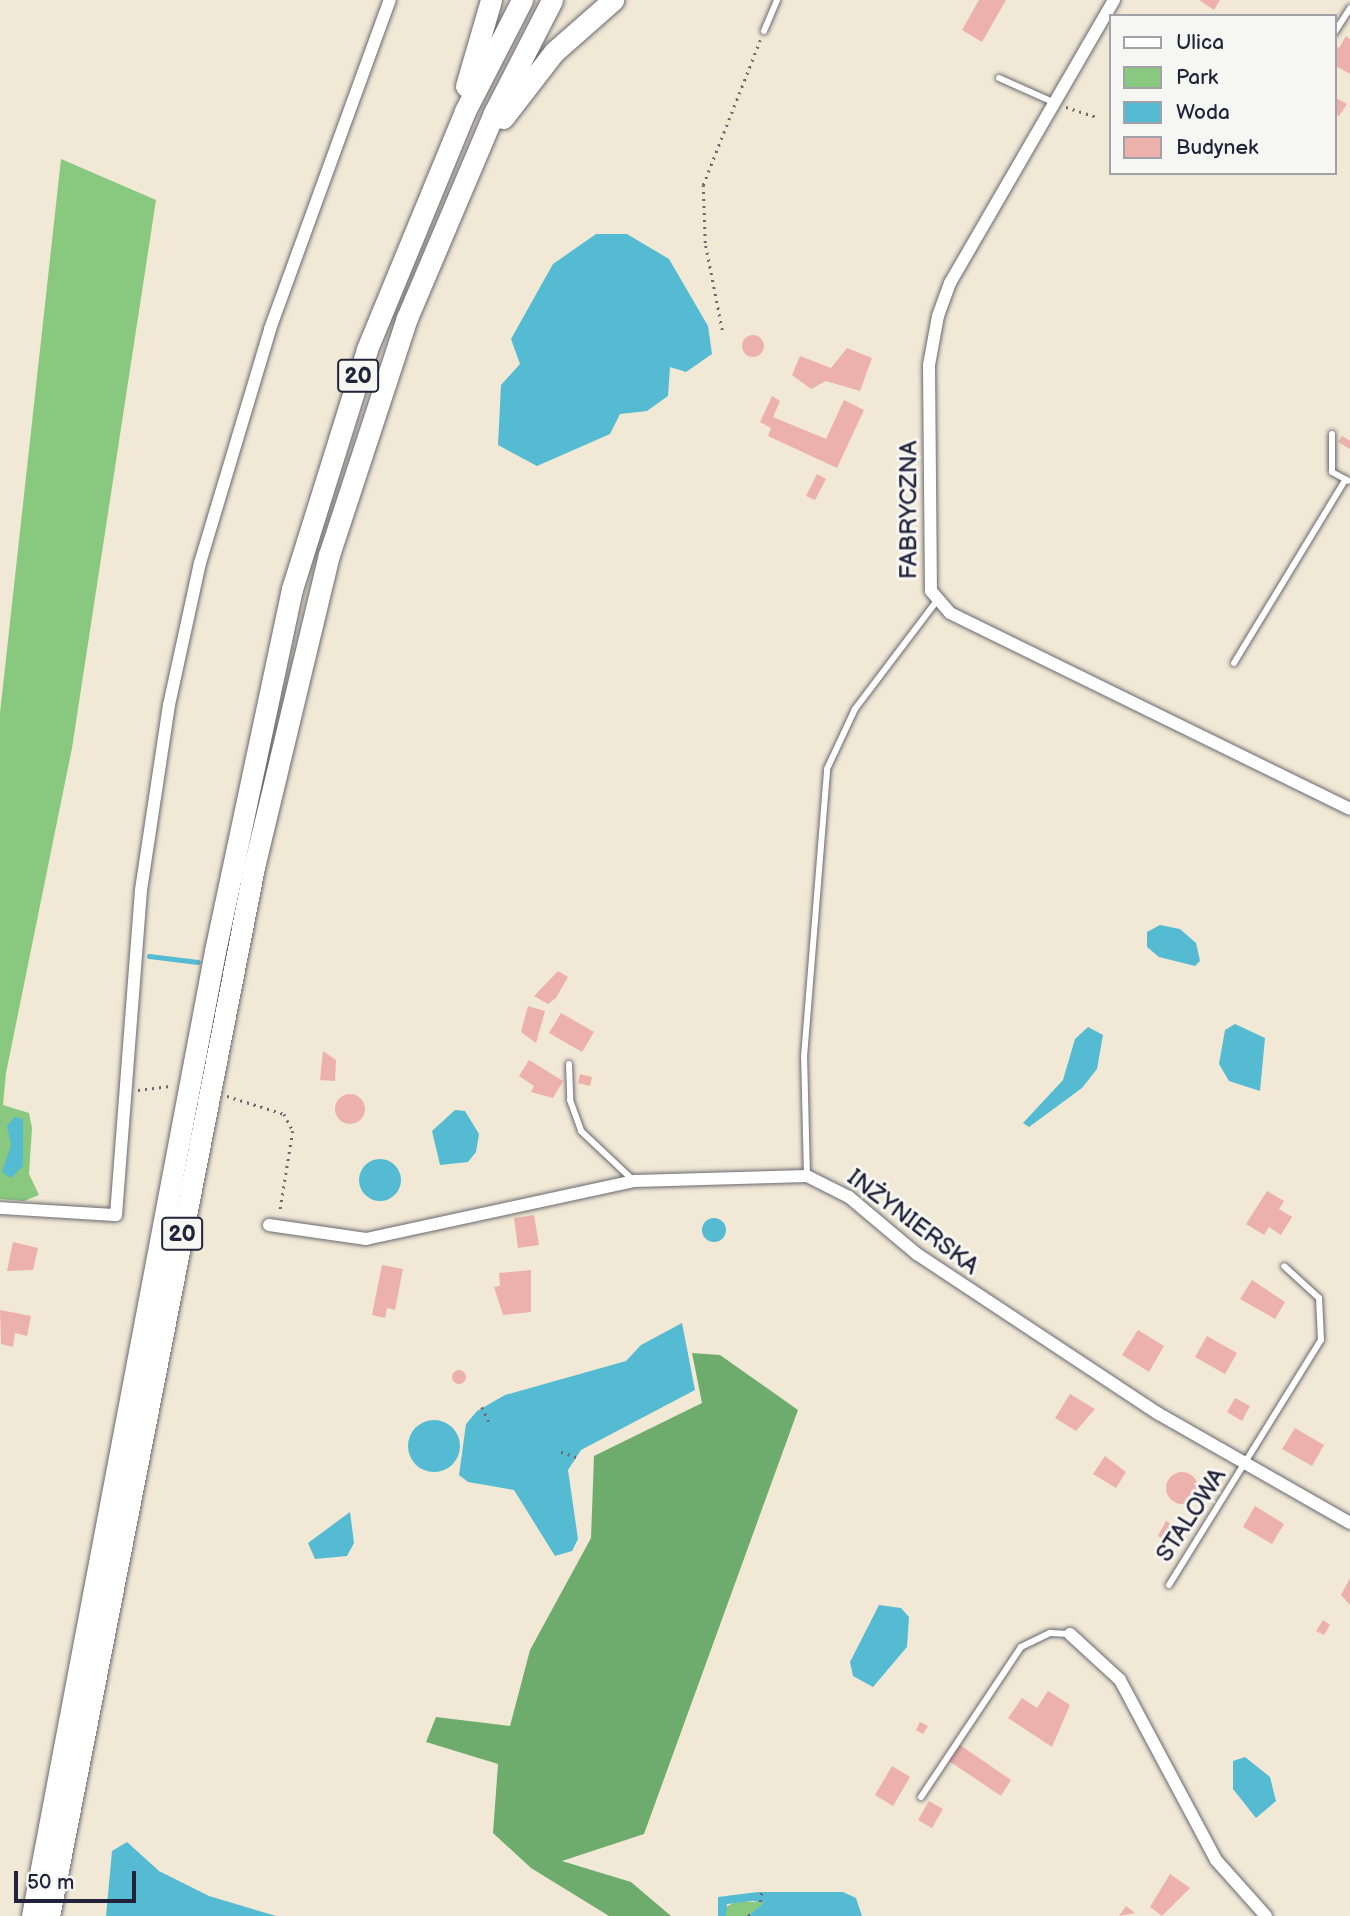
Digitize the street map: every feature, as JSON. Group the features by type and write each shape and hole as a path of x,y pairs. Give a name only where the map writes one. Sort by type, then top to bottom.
{"main road":[{"path":"440,168 491,0"},
{"name":"20","path":"32,1916 261,721 321,488 367,349 440,168 522,0"},
{"name":"20","path":"49,1916 285,728 346,497 407,318 468,171 552,0"},
{"path":"468,171 538,70 613,0"}],"street":[{"path":"0,1208 116,1214 152,805 200,563 270,329 390,0"},
{"name":"FABRYCZNA","path":"1114,0 950,283 938,316 929,365 929,578 936,602 1350,809"},
{"name":"INŻYNIERSKA","path":"274,1226 366,1239 635,1181 807,1176 849,1197 946,1274 1246,1466 1350,1523"},
{"path":"1070,1634 1120,1680 1216,1860 1266,1916"}],"lane":[{"path":"764,31 777,0"},
{"path":"1336,30 1350,8"},
{"path":"999,78 1053,102"},
{"path":"1234,663 1348,480 1332,472 1332,434"},
{"path":"807,1176 804,1057 827,769 855,709 936,602"},
{"path":"569,1064 570,1100 581,1131 635,1181"},
{"name":"STALOWA","path":"1168,1585 1246,1466 1321,1340 1319,1298 1284,1266"},
{"path":"921,1797 1021,1647 1049,1633 1070,1634"}],"path":[{"path":"722,330 705,243 703,185 764,31"},
{"path":"1053,102 1096,117"},
{"path":"125,1094 157,1083 181,1088"},
{"path":"217,1094 284,1114 293,1131 274,1226"},
{"path":"482,1407 490,1424"},
{"path":"561,1451 579,1458"},
{"path":"760,1902 762,1889"}],"green space":[{"path":"61,159 156,200 72,748 6,1073 3,1105 29,1113 32,1128 29,1174 39,1195 24,1201 0,1199 0,713"},
{"path":"692,1353 720,1355 798,1410 644,1834 562,1861 631,1882 671,1916 609,1916 531,1868 493,1833 498,1764 426,1742 436,1717 510,1726 530,1650 591,1538 594,1456 702,1403"},
{"path":"735,1902 765,1903 748,1916 726,1916 724,1908"}],"water":[{"path":"596,234 627,234 669,259 708,326 712,354 686,372 670,367 668,396 647,411 620,414 610,434 537,466 498,445 501,385 520,364 511,339 553,264"},
{"path":"1160,925 1180,929 1196,943 1200,961 1195,966 1159,957 1147,947 1147,932"},
{"path":"1235,1024 1265,1038 1260,1091 1229,1081 1219,1064 1225,1030"},
{"path":"1088,1027 1103,1035 1097,1069 1082,1088 1029,1127 1023,1123 1063,1080 1075,1039"},
{"path":"455,1110 465,1111 479,1134 476,1152 468,1162 440,1165 432,1131"},
{"path":"15,1117 23,1119 23,1166 11,1178 2,1172 11,1145 7,1126"},
{"path":"380,1159 395,1165 401,1180 395,1195 380,1201 365,1195 359,1180 365,1165"},
{"path":"714,1218 722,1222 726,1230 722,1238 714,1242 706,1238 702,1230 706,1222"},
{"path":"682,1323 695,1390 581,1450 568,1470 578,1539 572,1551 555,1556 514,1490 468,1482 459,1475 466,1424 477,1411 505,1395 626,1361 641,1345"},
{"path":"434,1420 453,1427 460,1446 453,1465 434,1472 415,1465 408,1446 415,1427"},
{"path":"350,1512 354,1543 347,1556 315,1559 308,1543"},
{"path":"879,1605 901,1608 909,1617 907,1647 873,1687 853,1676 850,1662"},
{"path":"1245,1757 1270,1777 1276,1801 1256,1818 1233,1789 1233,1761"},
{"path":"127,1842 159,1871 209,1896 276,1916 106,1916 112,1851"},
{"path":"758,1892 843,1892 856,1898 862,1916 748,1916 764,1903 753,1901 727,1904 726,1916 718,1916 718,1897"}],"building":[{"path":"979,0 1006,0 982,42 962,30"},
{"path":"1199,0 1220,0 1214,10"},
{"path":"1346,36 1350,39 1350,74 1336,66 1336,46 1339,48"},
{"path":"1336,98 1347,104 1339,116 1336,114"},
{"path":"753,335 763,342 764,346 757,356 753,357 743,350 742,346 749,336"},
{"path":"847,348 872,358 860,391 826,381 811,389 792,375 800,356 831,368"},
{"path":"772,396 780,401 773,417 826,439 844,400 864,410 837,468 768,436 771,428 760,422"},
{"path":"1342,436 1350,441 1350,449 1338,442"},
{"path":"817,474 826,479 815,500 806,496"},
{"path":"558,971 568,977 556,998 548,1004 534,996"},
{"path":"528,1006 545,1011 536,1043 521,1032"},
{"path":"561,1013 594,1032 582,1052 549,1033"},
{"path":"323,1051 336,1060 335,1081 320,1080"},
{"path":"529,1060 563,1081 553,1098 531,1092 534,1086 519,1076"},
{"path":"580,1074 592,1077 590,1086 578,1083"},
{"path":"350,1094 361,1098 365,1109 361,1120 350,1124 339,1120 335,1109 339,1098"},
{"path":"1267,1191 1284,1201 1279,1209 1292,1217 1281,1235 1269,1227 1264,1235 1246,1224"},
{"path":"534,1215 539,1245 518,1248 514,1218"},
{"path":"13,1242 38,1248 33,1270 7,1271"},
{"path":"382,1265 403,1269 395,1310 387,1308 385,1318 372,1315"},
{"path":"531,1270 531,1312 503,1315 494,1287 500,1286 499,1273"},
{"path":"1252,1280 1285,1302 1275,1319 1240,1299"},
{"path":"0,1310 31,1316 27,1336 15,1333 13,1347 1,1344"},
{"path":"1138,1330 1164,1346 1149,1372 1122,1355"},
{"path":"1207,1336 1237,1353 1225,1374 1195,1357"},
{"path":"459,1370 464,1372 464,1382 459,1384 454,1382 452,1377 454,1372"},
{"path":"1070,1394 1095,1409 1076,1431 1055,1418"},
{"path":"1235,1398 1250,1406 1242,1421 1227,1412"},
{"path":"1295,1428 1324,1445 1312,1466 1282,1449"},
{"path":"1105,1456 1126,1472 1116,1488 1093,1474"},
{"path":"1182,1472 1193,1477 1198,1488 1193,1499 1182,1504 1171,1499 1166,1488 1171,1477"},
{"path":"1255,1506 1284,1524 1272,1544 1243,1527"},
{"path":"1166,1521 1180,1529 1172,1544 1158,1536"},
{"path":"1350,1578 1350,1605 1341,1595"},
{"path":"1323,1620 1330,1625 1324,1635 1316,1631"},
{"path":"1048,1691 1070,1705 1052,1747 1008,1718 1022,1698 1037,1708"},
{"path":"920,1722 928,1726 923,1734 916,1730"},
{"path":"960,1745 1011,1780 1001,1796 949,1761"},
{"path":"892,1766 910,1777 893,1806 875,1795"},
{"path":"929,1801 943,1809 932,1828 918,1820"},
{"path":"1170,1874 1190,1888 1162,1916 1150,1907"},
{"path":"1126,1906 1135,1913 1119,1916"}],"waterway":[{"path":"149,956 198,962"}]}
